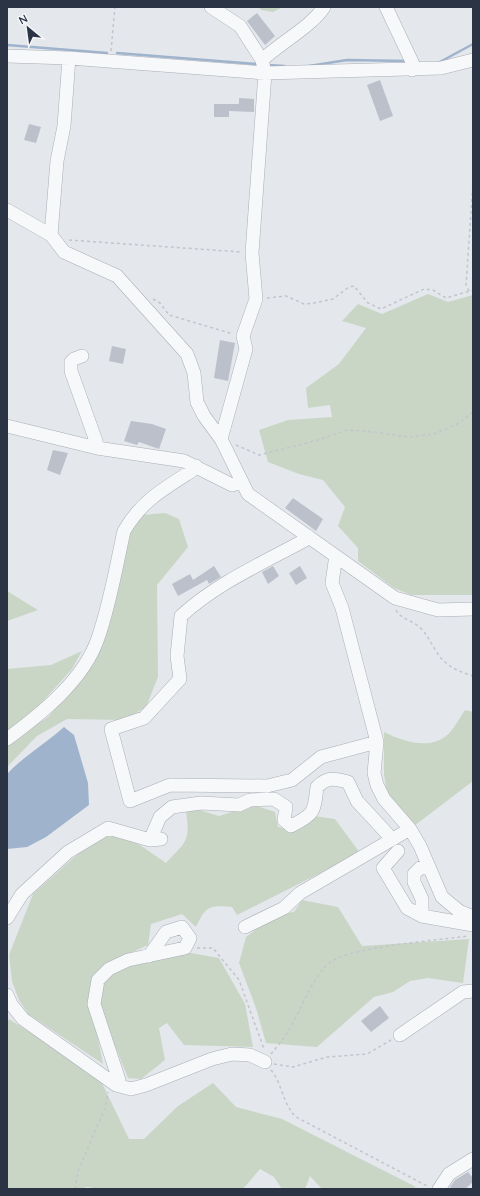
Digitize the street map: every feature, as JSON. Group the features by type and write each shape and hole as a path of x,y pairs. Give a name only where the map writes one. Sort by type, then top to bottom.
{"street":[{"path":"211,7 240,26 263,67"},
{"path":"222,439 246,349 243,336 256,299 252,253 263,67 277,46 318,16 324,7"},
{"path":"386,7 414,64 412,70"},
{"path":"7,56 263,67 412,70 440,68 473,60"},
{"path":"54,239 57,161 64,126 69,58"},
{"path":"7,210 54,239 64,252 117,276 187,354 194,373 197,402 204,416 222,439 248,494 396,598 438,610 473,609"},
{"path":"82,356 70,362 71,371 96,441 97,448"},
{"path":"7,426 97,448 184,461 232,484 241,481"},
{"path":"7,739 36,718 85,664 98,639 124,531 132,518 146,502 193,470 196,466"},
{"path":"308,536 305,540 230,580 195,603 182,616 177,656 180,679 144,718 111,729 130,801 170,785 266,786 292,780 321,757 377,742"},
{"path":"337,557 332,583 342,608 377,742 374,773 377,785 384,799 410,829 420,846 442,897 459,911 473,917"},
{"path":"7,918 22,894 68,852 108,828 155,840 160,817 172,807 201,803 239,805 250,800 274,799 286,807 284,820 291,826 305,819 314,810 316,787 323,781 332,777 348,782 357,801 392,840"},
{"path":"246,927 284,908 300,893 410,829"},
{"path":"398,851 383,868 407,908 422,916 472,930"},
{"path":"422,916 422,899 414,882 414,874 420,868 427,865"},
{"path":"116,1085 119,1080 94,1004 98,980 109,970 128,960 149,956 185,948 190,938 182,927 166,932 149,956"},
{"path":"400,1035 463,992 473,991"},
{"path":"7,995 11,1004 23,1019 116,1085 131,1089 146,1085 212,1059 232,1054 250,1055 265,1062"},
{"path":"439,1189 449,1174 473,1159"}],"path":[{"path":"110,61 116,7"},
{"path":"469,291 466,285 473,183"},
{"path":"54,239 252,253"},
{"path":"256,299 286,296 304,304 314,303 333,299 349,287 354,286 368,303 380,309 424,289 433,290 446,298 473,290"},
{"path":"153,299 160,303 169,315 243,336"},
{"path":"222,439 259,455 318,440 347,430 376,432 408,437 434,434 459,423 473,412"},
{"path":"396,598 395,606 397,612 403,618 418,626 428,637 436,651 447,665 459,672 473,676"},
{"path":"265,1062 286,1035 314,982 328,963 340,956 472,930"},
{"path":"185,948 213,948 239,980 263,1048 265,1062 278,1078 288,1109 296,1117 432,1189"},
{"path":"265,1062 293,1067 327,1057 367,1054 400,1035"},
{"path":"75,1189 78,1171 105,1108 107,1093 116,1085"}],"green space":[{"path":"259,7 283,7 273,12 261,10"},
{"path":"428,294 448,302 473,295 473,595 411,595 394,588 358,561 358,548 338,526 345,507 323,480 299,474 268,462 259,430 288,420 332,417 330,405 308,408 306,388 339,364 366,328 342,321 358,304 382,314"},
{"path":"165,513 179,519 188,547 157,585 158,677 146,707 125,720 67,719 37,736 7,767 7,744 48,717 89,667 131,529 141,515"},
{"path":"7,591 38,610 7,621"},
{"path":"82,651 72,669 28,718 7,731 7,669 51,665"},
{"path":"465,710 473,712 473,781 414,826 387,793 384,774 384,732 410,742 428,743 436,741 451,731"},
{"path":"253,805 275,812 278,827 293,830 314,816 335,819 360,853 237,915 232,907 218,906 209,908 196,927 182,914 151,924 148,945 106,964 93,975 91,1002 103,1064 28,1014 19,1000 12,981 9,955 33,894 79,853 112,833 140,845 166,863 182,846 187,836 188,830 186,812 196,809 219,816"},
{"path":"302,900 338,907 362,946 469,939 463,983 428,978 410,981 393,992 374,997 317,1047 266,1043 256,1008 239,963 246,937 278,914 294,912"},
{"path":"191,953 219,958 245,1004 253,1047 184,1045 167,1023 159,1028 165,1060 141,1079 128,1078 96,999 101,982 118,969 140,960"},
{"path":"9,1019 99,1077 129,1139 144,1139 178,1106 213,1083 236,1107 282,1119 416,1187 412,1189 322,1189 310,1176 305,1189 282,1189 274,1177 260,1169 243,1189 99,1189 87,1187 81,1189 7,1189 7,1023"}],"water":[{"path":"64,727 74,735 88,783 89,805 46,837 27,847 7,849 7,774 20,761"}],"building":[{"path":"257,13 275,36 265,45 247,21"},
{"path":"380,80 393,116 380,121 367,85"},
{"path":"239,98 254,99 254,112 229,111 229,117 214,117 214,104 239,104"},
{"path":"29,124 41,127 36,143 24,140"},
{"path":"220,340 235,343 228,381 214,378"},
{"path":"112,346 126,349 123,364 109,361"},
{"path":"131,421 152,424 166,429 159,449 139,442 137,445 124,441"},
{"path":"53,450 68,453 60,475 47,470"},
{"path":"293,498 323,519 316,531 285,508"},
{"path":"214,566 221,577 209,584 207,580 178,596 172,584 190,574 193,580"},
{"path":"273,566 279,576 268,584 262,572"},
{"path":"300,566 307,578 296,585 289,573"},
{"path":"380,1006 389,1018 371,1032 361,1021"},
{"path":"468,1172 473,1178 473,1182 465,1189 452,1189 450,1187 455,1180"}],"waterway":[{"path":"438,63 473,44"},
{"path":"7,45 107,53"},
{"path":"117,53 256,64"},
{"path":"309,66 347,60 408,61"},
{"path":"268,65 284,66"}]}
